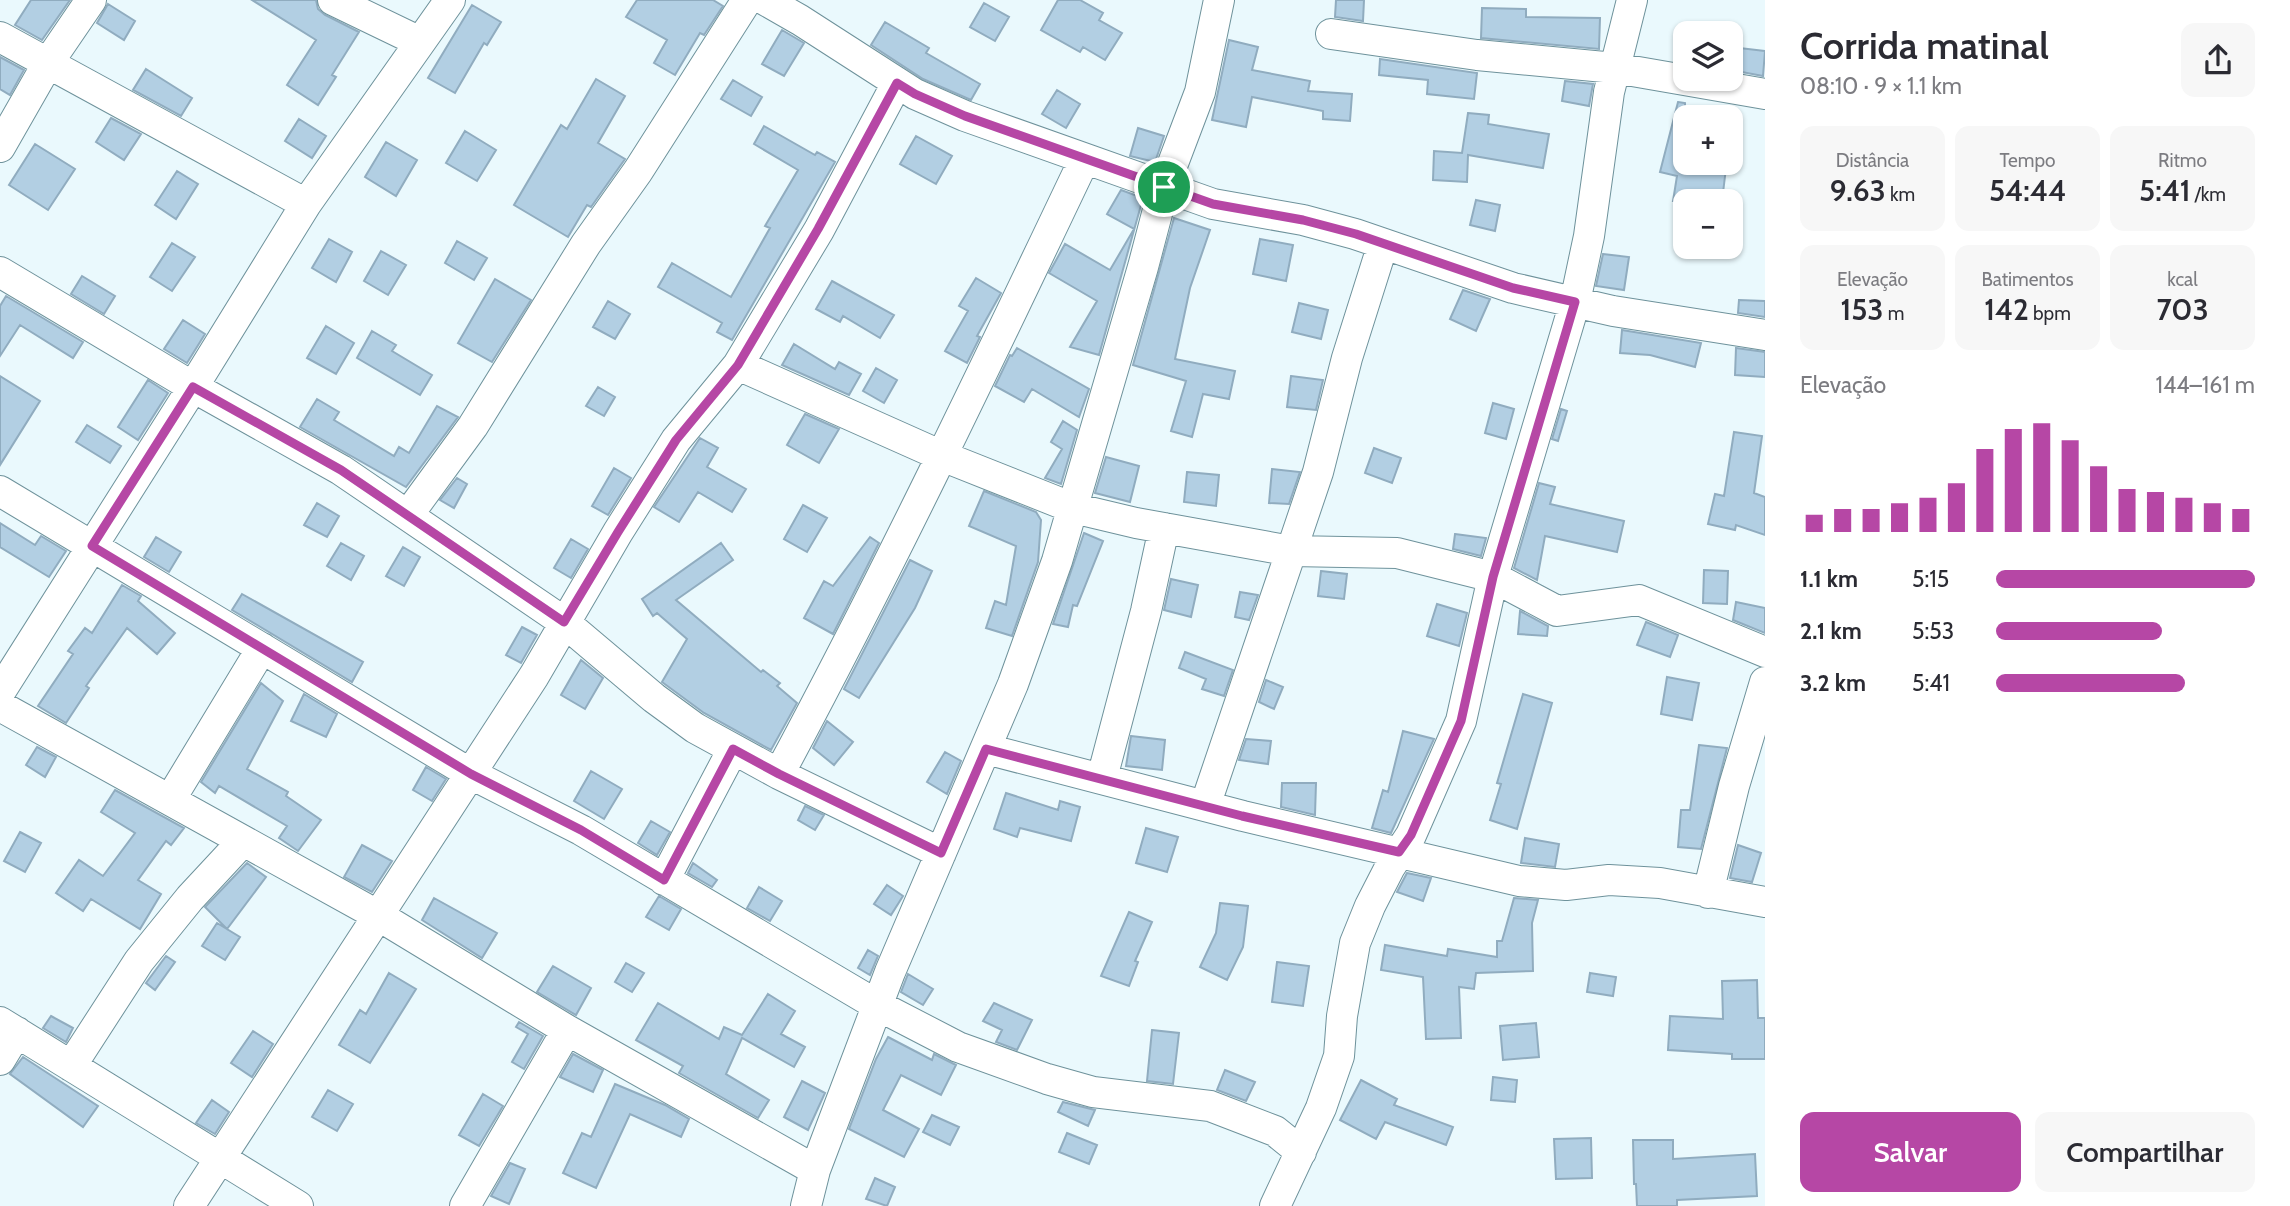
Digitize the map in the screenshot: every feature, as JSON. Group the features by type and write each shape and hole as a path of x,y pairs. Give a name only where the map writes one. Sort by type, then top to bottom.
{"street":[{"path":"0,147 48,63 91,0"},
{"path":"333,0 420,43"},
{"path":"0,692 306,204 450,0"},
{"path":"408,516 473,426 586,244 638,172 747,0"},
{"path":"765,0 915,94 965,116 1084,160 1213,204 1303,220 1513,288 1613,311 1765,335"},
{"path":"806,1206 815,1170 877,1005 1013,684 1057,561 1164,187 1200,92 1219,0"},
{"path":"1275,1206 1321,1108 1339,1056 1342,1016 1355,943 1370,906 1411,835 1461,721 1493,577 1575,302 1589,236 1615,68 1632,0"},
{"path":"1331,34 1477,55 1615,68 1765,94"},
{"path":"0,37 306,204"},
{"path":"189,1206 534,676 618,532 676,440 738,365 818,229 897,83"},
{"path":"779,774 847,646 942,456 1084,160"},
{"path":"1205,806 1318,472 1347,358 1383,244"},
{"path":"0,272 193,387 341,470 564,622 654,698 695,728 779,774 941,853"},
{"path":"738,365 942,456 1073,508 1292,551 1397,553 1493,577 1557,611 1639,600 1765,652"},
{"path":"0,491 471,774 581,830 877,1005 958,1047 1047,1079 1093,1092 1210,1105 1275,1131 1301,1152"},
{"path":"1102,778 1146,611 1164,528"},
{"path":"170,800 262,648"},
{"path":"1708,894 1734,786 1765,682"},
{"path":"0,706 379,916 567,1030 815,1170"},
{"path":"664,880 733,749"},
{"path":"986,749 1205,806 1519,881 1566,885 1609,880 1647,882 1765,902"},
{"path":"71,1066 139,961 190,898 243,841"},
{"path":"0,1060 9,1027 298,1206"},
{"path":"465,1206 567,1030"}],"building":[{"path":"31,0 70,0 42,40 15,25"},
{"path":"252,0 316,0 318,9 325,15 359,32 332,75 336,77 318,105 287,85 316,40"},
{"path":"637,0 713,0 723,6 704,35 700,33 675,75 654,63 667,40 626,17"},
{"path":"1058,0 1080,0 1103,13 1099,20 1122,33 1105,60 1083,47 1080,52 1041,30"},
{"path":"1336,0 1364,0 1363,21 1335,17"},
{"path":"984,3 1009,17 995,41 970,27"},
{"path":"108,4 135,21 124,40 97,23"},
{"path":"472,5 501,22 487,45 484,43 455,93 428,78"},
{"path":"1482,8 1526,9 1526,17 1600,18 1599,49 1481,38"},
{"path":"885,22 929,48 926,53 980,84 971,100 923,79 871,45"},
{"path":"782,30 804,43 784,76 762,64"},
{"path":"1229,40 1258,47 1252,70 1310,81 1308,91 1352,94 1350,121 1323,119 1323,111 1252,97 1246,127 1212,120"},
{"path":"1743,48 1765,51 1763,76 1743,72"},
{"path":"0,57 24,70 10,95 0,89"},
{"path":"1380,59 1477,73 1474,99 1427,94 1428,80 1379,75"},
{"path":"146,69 192,98 181,116 133,90"},
{"path":"596,79 625,96 598,143 625,159 591,207 587,205 568,237 514,205 561,125 567,129"},
{"path":"733,80 762,97 751,116 721,99"},
{"path":"1565,81 1593,84 1589,106 1562,101"},
{"path":"1057,90 1080,104 1066,128 1042,114"},
{"path":"1468,113 1489,115 1488,124 1549,134 1543,168 1468,155 1467,182 1433,180 1434,151 1462,153"},
{"path":"111,118 141,134 124,160 96,142"},
{"path":"299,119 326,136 312,158 285,141"},
{"path":"1673,121 1673,175 1725,175 1723,189 1675,189 1677,176 1660,172"},
{"path":"764,126 815,155 817,152 835,162 732,340 717,332 722,323 658,287 672,263 731,297 770,228 765,226 798,170 754,144"},
{"path":"1138,128 1164,136 1155,162 1130,156"},
{"path":"465,131 496,150 477,181 446,163"},
{"path":"916,136 952,156 936,184 900,164"},
{"path":"386,142 417,160 396,196 365,177"},
{"path":"35,144 75,169 48,210 9,185"},
{"path":"177,171 198,184 176,219 155,205"},
{"path":"1121,190 1143,198 1099,355 1070,347 1097,301 1049,273 1065,244 1110,270 1134,229 1107,214"},
{"path":"1476,200 1500,205 1495,231 1470,225"},
{"path":"1174,218 1210,230 1190,288 1175,359 1235,371 1229,399 1203,394 1192,437 1171,431 1186,381 1133,365"},
{"path":"329,239 352,252 336,282 312,268"},
{"path":"1260,239 1293,245 1286,281 1253,274"},
{"path":"457,241 487,258 474,280 445,263"},
{"path":"172,243 195,257 172,291 150,277"},
{"path":"381,251 406,265 388,295 364,281"},
{"path":"1603,254 1629,257 1624,290 1596,286"},
{"path":"82,276 115,296 104,314 71,294"},
{"path":"976,278 1001,293 977,336 980,337 967,363 945,351 968,311 959,306"},
{"path":"495,279 531,300 492,362 458,343"},
{"path":"832,281 894,315 880,338 843,316 840,322 816,309"},
{"path":"1463,290 1490,299 1476,331 1450,319"},
{"path":"6,296 83,342 73,358 20,325 0,356 0,306"},
{"path":"1739,300 1765,301 1765,317 1738,313"},
{"path":"608,301 630,314 615,339 593,327"},
{"path":"1299,303 1328,310 1321,339 1292,332"},
{"path":"183,320 205,334 187,363 164,349"},
{"path":"326,326 354,343 336,374 307,358"},
{"path":"1622,330 1701,343 1695,367 1650,355 1620,353"},
{"path":"372,331 396,345 392,351 432,375 420,395 357,358"},
{"path":"794,344 835,369 839,362 861,374 849,395 782,365"},
{"path":"1017,348 1089,389 1079,417 1032,389 1024,402 995,386 1010,355 1012,356"},
{"path":"1736,348 1765,352 1765,377 1735,375"},
{"path":"876,368 897,380 884,403 863,391"},
{"path":"0,376 40,401 0,465"},
{"path":"1291,376 1323,380 1316,410 1287,407"},
{"path":"148,380 168,393 138,440 118,427"},
{"path":"598,387 615,397 604,416 586,406"},
{"path":"317,399 339,412 334,420 394,456 399,447 409,453 437,406 458,417 406,487 300,427"},
{"path":"1493,403 1514,409 1506,439 1485,433"},
{"path":"1561,409 1567,411 1558,441 1552,439"},
{"path":"805,414 839,429 819,463 787,445"},
{"path":"1063,421 1077,430 1061,484 1045,478 1062,449 1051,442"},
{"path":"87,425 121,446 110,463 76,442"},
{"path":"1734,432 1762,436 1754,493 1765,497 1765,535 1736,525 1735,530 1708,524 1715,494 1724,496"},
{"path":"700,438 718,448 707,467 746,489 732,512 698,492 679,522 654,507"},
{"path":"1374,448 1401,458 1392,483 1365,473"},
{"path":"1106,457 1139,466 1130,502 1095,493"},
{"path":"614,468 631,478 608,515 592,506"},
{"path":"1272,469 1300,472 1289,504 1269,503"},
{"path":"1187,472 1219,475 1216,506 1184,502"},
{"path":"457,478 467,484 454,508 440,500"},
{"path":"1539,483 1555,487 1550,504 1624,521 1617,552 1545,536 1537,580 1514,568"},
{"path":"984,491 1036,512 1041,520 1038,562 1012,636 986,628 995,601 1006,605 1016,546 969,526"},
{"path":"317,503 339,516 327,537 304,525"},
{"path":"803,505 827,518 807,552 784,539"},
{"path":"0,523 35,545 41,536 66,551 49,577 0,547"},
{"path":"1084,533 1103,541 1077,606 1073,605 1068,627 1053,624"},
{"path":"1455,534 1486,538 1481,556 1453,549"},
{"path":"156,537 181,552 169,572 144,557"},
{"path":"870,537 879,543 833,634 804,618 824,581 833,586"},
{"path":"571,539 588,549 571,578 554,568"},
{"path":"341,543 364,556 351,580 327,566"},
{"path":"721,543 733,560 676,600 761,672 763,670 780,683 777,686 797,703 771,750 704,713 662,682 687,639 657,613 653,616 642,599"},
{"path":"403,547 420,557 404,586 386,576"},
{"path":"910,560 932,571 915,608 859,698 844,689"},
{"path":"1704,570 1728,571 1727,604 1703,603"},
{"path":"1321,571 1347,574 1344,599 1318,596"},
{"path":"1171,579 1198,585 1191,617 1164,610"},
{"path":"122,585 141,596 138,601 175,633 157,654 127,628 86,686 89,688 66,723 38,706 73,654 68,651 85,628 92,633"},
{"path":"1240,592 1258,595 1249,620 1235,617"},
{"path":"242,594 363,662 352,682 232,610"},
{"path":"1736,602 1765,608 1765,633 1733,620"},
{"path":"1437,604 1467,613 1459,646 1427,636"},
{"path":"1520,611 1548,626 1547,636 1518,634"},
{"path":"1646,622 1678,635 1670,657 1637,645"},
{"path":"522,627 537,635 521,663 506,655"},
{"path":"1185,652 1233,670 1224,696 1202,689 1206,679 1179,668"},
{"path":"581,660 603,678 585,709 561,695"},
{"path":"1667,677 1699,683 1692,720 1661,714"},
{"path":"1266,680 1283,687 1274,709 1259,702"},
{"path":"261,683 283,701 247,769 288,792 286,796 321,820 298,851 279,838 287,826 219,786 215,793 201,782"},
{"path":"304,694 337,714 326,737 291,721"},
{"path":"1523,694 1552,703 1517,829 1490,820 1501,784 1497,783"},
{"path":"827,721 853,742 834,765 813,748"},
{"path":"1403,731 1434,739 1391,833 1372,828 1383,790 1388,792"},
{"path":"1131,736 1165,740 1162,770 1126,766"},
{"path":"1246,739 1271,741 1268,764 1239,760"},
{"path":"1699,745 1727,748 1701,849 1678,847 1681,810 1690,810"},
{"path":"37,747 56,757 45,777 26,765"},
{"path":"945,752 961,761 947,794 927,782"},
{"path":"426,767 446,779 432,801 413,790"},
{"path":"591,771 622,789 604,819 574,801"},
{"path":"1282,783 1316,783 1315,815 1281,807"},
{"path":"115,790 184,828 171,845 166,841 138,880 161,894 140,929 91,899 83,911 56,893 79,860 103,876 135,833 101,812"},
{"path":"1006,793 1058,810 1060,801 1080,807 1071,841 1020,828 1017,837 994,829"},
{"path":"805,806 824,815 815,830 798,820"},
{"path":"651,821 670,832 657,855 638,843"},
{"path":"1146,828 1178,837 1167,872 1136,863"},
{"path":"20,832 41,843 25,872 4,861"},
{"path":"1525,838 1559,844 1555,867 1521,863"},
{"path":"362,845 392,861 372,892 344,877"},
{"path":"1738,845 1761,853 1752,882 1730,878"},
{"path":"247,863 266,877 227,929 205,907"},
{"path":"693,863 717,880 712,887 688,873"},
{"path":"1407,873 1431,878 1423,901 1397,892"},
{"path":"887,885 903,896 891,915 874,904"},
{"path":"759,887 782,901 770,921 747,908"},
{"path":"659,896 681,909 669,930 646,917"},
{"path":"434,898 497,933 482,958 422,920"},
{"path":"1514,898 1538,900 1532,923 1533,971 1476,973 1474,989 1459,987 1461,1038 1426,1039 1423,977 1381,970 1385,945 1447,956 1448,949 1497,957 1497,941 1502,941"},
{"path":"1220,903 1248,906 1243,947 1227,980 1200,967 1216,933"},
{"path":"1129,912 1152,922 1135,961 1138,962 1129,986 1101,976"},
{"path":"217,923 240,937 225,960 202,946"},
{"path":"868,950 878,956 870,975 858,968"},
{"path":"166,956 175,962 155,990 146,983"},
{"path":"1277,962 1309,966 1303,1006 1272,1002"},
{"path":"626,963 644,973 632,992 615,982"},
{"path":"553,966 591,988 576,1015 537,992"},
{"path":"389,973 416,989 370,1063 339,1045 360,1010 366,1014"},
{"path":"1590,973 1616,977 1613,996 1587,992"},
{"path":"908,974 933,989 923,1005 901,992"},
{"path":"1757,980 1758,1018 1765,1018 1765,1059 1732,1059 1732,1054 1668,1050 1670,1016 1723,1019 1722,981"},
{"path":"768,994 795,1011 781,1034 805,1047 794,1067 742,1038 726,1074 769,1100 758,1118 679,1073 683,1066 636,1040 658,1003 719,1039 724,1027 742,1035"},
{"path":"994,1003 1032,1020 1017,1050 996,1042 1002,1030 983,1021"},
{"path":"51,1016 73,1028 66,1042 43,1028"},
{"path":"519,1022 543,1036 524,1069 512,1062 528,1034 516,1027"},
{"path":"1536,1023 1539,1057 1503,1060 1500,1026"},
{"path":"1152,1030 1179,1033 1173,1084 1147,1081"},
{"path":"253,1031 273,1044 252,1077 231,1063"},
{"path":"888,1037 932,1060 934,1054 956,1065 941,1095 901,1075 883,1110 919,1129 904,1157 849,1129 876,1059"},
{"path":"573,1054 603,1070 593,1092 560,1077"},
{"path":"23,1057 98,1106 83,1127 10,1074"},
{"path":"1225,1070 1255,1082 1246,1101 1217,1090"},
{"path":"1493,1077 1517,1080 1515,1102 1491,1100"},
{"path":"1361,1080 1397,1099 1394,1105 1453,1127 1446,1145 1385,1122 1376,1139 1340,1120"},
{"path":"802,1081 825,1093 808,1130 784,1117"},
{"path":"615,1084 665,1105 689,1119 681,1137 630,1114 596,1188 563,1173 582,1133 591,1137"},
{"path":"328,1090 353,1104 337,1131 312,1117"},
{"path":"483,1094 503,1106 479,1146 459,1135"},
{"path":"212,1100 229,1112 215,1134 196,1123"},
{"path":"1063,1102 1095,1110 1088,1126 1058,1112"},
{"path":"932,1115 959,1127 950,1145 923,1132"},
{"path":"1067,1133 1097,1145 1089,1164 1059,1152"},
{"path":"1591,1138 1592,1178 1556,1179 1554,1139"},
{"path":"1633,1140 1673,1140 1673,1159 1755,1154 1757,1196 1677,1200 1677,1206 1637,1206"},
{"path":"510,1163 525,1169 509,1204 491,1196"},
{"path":"875,1178 895,1187 887,1206 866,1199"}],"route":[{"path":"897,83 965,116 1164,187 1213,204 1303,220 1356,234 1513,288 1575,302 1493,577 1461,721 1411,835 1399,852 1242,816 986,749 941,853 733,749 664,880 581,830 471,774 92,546 193,387 341,470 564,622 676,440 738,365 818,229 897,83"}]}
